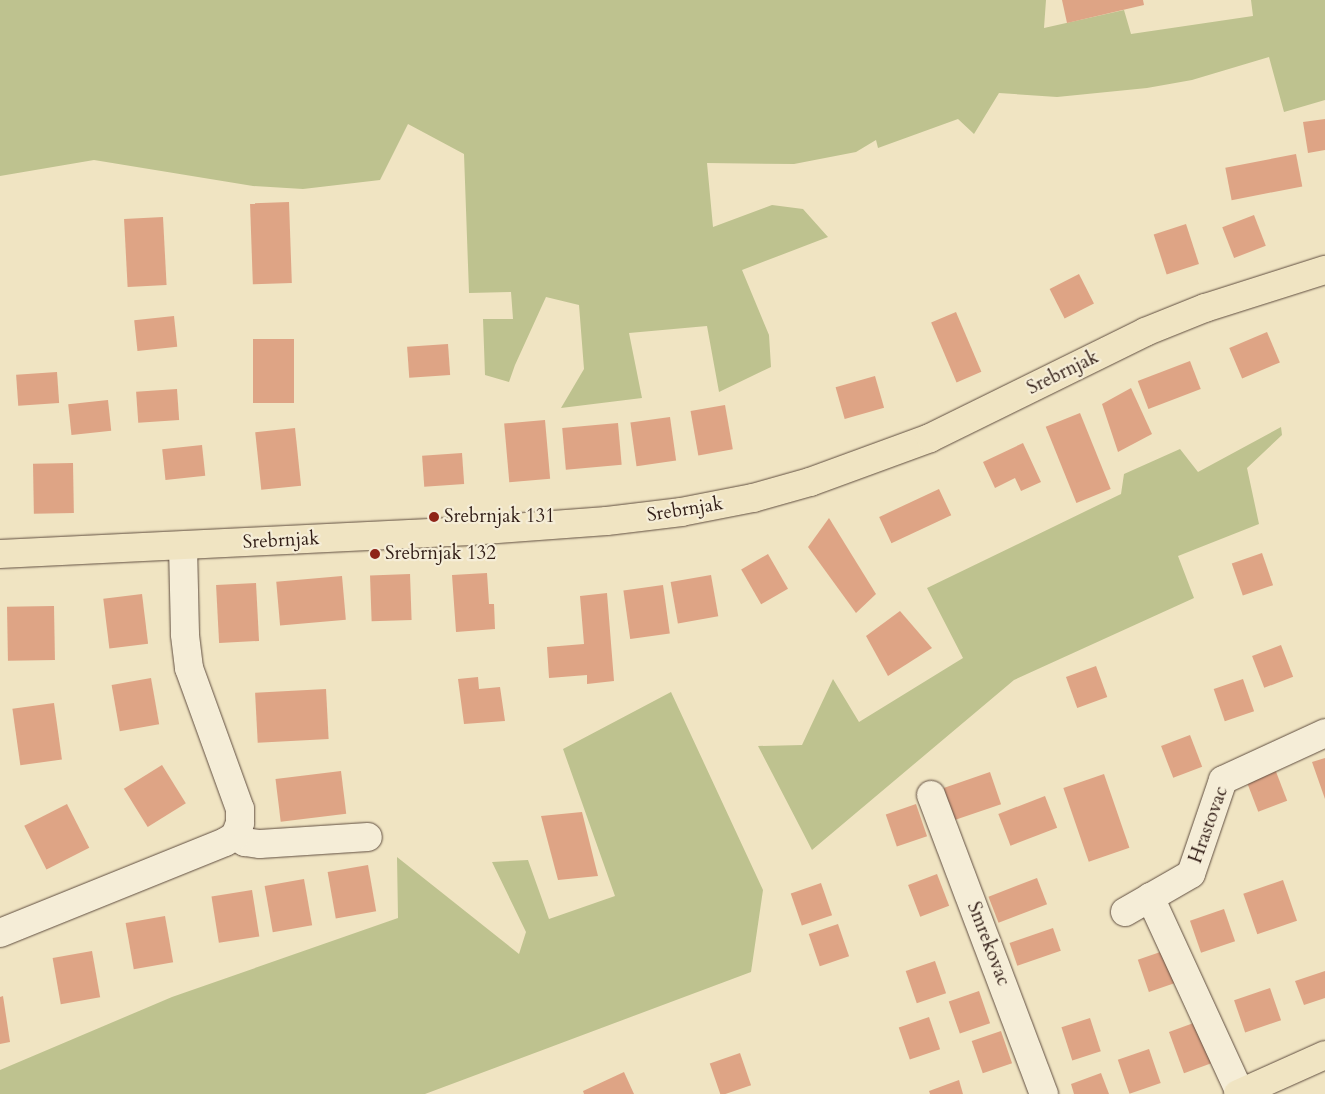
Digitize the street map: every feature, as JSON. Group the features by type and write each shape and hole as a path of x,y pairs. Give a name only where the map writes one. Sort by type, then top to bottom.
{"main road":[{"name":"Srebrnjak","path":"0,554 470,531 608,521 681,512 753,498 810,482 930,438 1145,332 1205,308 1325,270"},
{"path":"1239,1094 1325,1055"}],"street":[{"path":"0,933 225,842 235,836 240,823 240,809 189,668 183,546"},
{"name":"Hrastovac","path":"1125,912 1190,874 1222,780 1325,733"},
{"name":"Smrekovac","path":"931,795 1044,1094"},
{"path":"235,836 245,842 260,844 368,837"},
{"path":"1150,897 1239,1094"}],"green space":[{"path":"0,0 1046,0 1044,28 1124,10 1131,34 1253,16 1251,0 1325,0 1325,100 1284,112 1269,57 1192,80 1147,88 1057,97 999,93 974,134 958,119 878,148 876,140 856,152 794,164 707,163 713,227 772,205 803,209 828,237 742,270 769,335 771,367 719,392 707,326 629,333 642,398 561,408 584,369 579,305 546,297 509,382 485,375 483,319 513,319 511,292 469,293 464,154 408,124 380,180 303,189 253,186 94,160 0,176"},
{"path":"1281,427 1282,435 1247,468 1259,524 1178,556 1194,598 1014,680 812,850 758,746 802,745 833,679 859,722 963,658 927,588 1121,494 1124,474 1180,449 1198,472"},
{"path":"671,692 763,890 751,972 425,1094 0,1094 0,1070 172,997 398,918 397,857 519,954 526,932 492,862 528,860 549,919 615,896 563,749"}],"building":[{"path":"1062,0 1143,0 1144,5 1067,23"},
{"path":"1325,119 1325,150 1308,153 1303,122"},
{"path":"1296,154 1302,186 1232,200 1225,168"},
{"path":"289,202 292,283 253,284 250,203"},
{"path":"1254,215 1266,246 1234,258 1222,227"},
{"path":"163,217 167,285 128,287 124,219"},
{"path":"1186,224 1199,264 1167,274 1154,235"},
{"path":"1079,274 1094,303 1065,318 1050,289"},
{"path":"956,312 981,372 957,382 931,323"},
{"path":"174,316 177,347 137,351 134,320"},
{"path":"1267,332 1280,362 1242,378 1229,348"},
{"path":"253,339 294,339 294,403 253,403"},
{"path":"448,344 450,375 409,378 407,347"},
{"path":"1190,361 1201,389 1148,409 1138,381"},
{"path":"57,372 59,403 18,406 16,375"},
{"path":"875,376 884,408 845,419 836,387"},
{"path":"1131,388 1152,434 1118,452 1102,404"},
{"path":"177,389 179,420 138,423 136,392"},
{"path":"108,400 111,431 71,435 68,404"},
{"path":"725,405 733,449 698,455 691,411"},
{"path":"1080,413 1111,489 1076,503 1046,427"},
{"path":"670,417 676,461 637,466 630,423"},
{"path":"545,420 550,479 509,482 504,424"},
{"path":"618,423 622,465 566,470 562,428"},
{"path":"295,428 301,486 261,490 255,432"},
{"path":"1023,443 1041,482 1021,491 1015,478 995,488 983,462"},
{"path":"202,445 205,476 165,480 162,449"},
{"path":"462,453 464,484 424,487 422,456"},
{"path":"73,463 74,513 34,514 33,464"},
{"path":"939,489 951,515 891,543 879,517"},
{"path":"829,518 876,594 856,613 808,547"},
{"path":"1262,553 1273,585 1243,596 1232,563"},
{"path":"768,554 788,589 761,604 741,570"},
{"path":"487,573 489,604 494,604 495,629 456,632 452,575"},
{"path":"410,574 412,620 372,621 370,575"},
{"path":"711,575 718,616 678,623 671,582"},
{"path":"342,576 346,620 280,626 276,582"},
{"path":"256,583 259,641 219,643 216,585"},
{"path":"663,585 670,634 630,639 623,591"},
{"path":"607,593 614,681 587,684 587,675 549,678 547,647 584,644 580,596"},
{"path":"142,594 148,644 109,648 103,599"},
{"path":"54,606 55,660 8,661 7,607"},
{"path":"900,611 932,648 888,676 866,636"},
{"path":"1281,645 1293,677 1264,688 1252,656"},
{"path":"1096,666 1107,697 1077,708 1066,677"},
{"path":"478,677 479,689 500,687 505,721 464,724 458,679"},
{"path":"151,678 159,724 120,731 112,685"},
{"path":"1243,679 1254,711 1225,721 1214,689"},
{"path":"326,689 329,739 258,743 255,693"},
{"path":"54,703 62,759 20,765 12,709"},
{"path":"1190,735 1202,767 1173,778 1161,746"},
{"path":"1325,758 1325,799 1312,762"},
{"path":"162,765 186,803 148,827 124,789"},
{"path":"1275,769 1287,801 1258,812 1246,780"},
{"path":"341,771 346,814 281,822 275,779"},
{"path":"990,772 1001,804 955,820 944,788"},
{"path":"1104,774 1129,848 1089,862 1063,788"},
{"path":"1045,796 1057,828 1011,846 998,814"},
{"path":"67,804 89,848 46,869 24,826"},
{"path":"916,804 927,836 897,847 886,814"},
{"path":"582,812 598,876 558,880 541,816"},
{"path":"368,865 376,911 336,918 328,872"},
{"path":"937,874 949,906 920,917 908,885"},
{"path":"1037,878 1047,904 998,923 988,897"},
{"path":"304,879 312,925 273,932 265,886"},
{"path":"1283,880 1297,921 1257,934 1243,894"},
{"path":"821,883 832,915 802,926 791,893"},
{"path":"252,890 259,936 219,943 212,896"},
{"path":"1224,909 1235,941 1201,953 1190,921"},
{"path":"165,916 173,962 134,969 126,923"},
{"path":"838,924 849,956 820,966 809,934"},
{"path":"1053,928 1061,951 1017,966 1010,943"},
{"path":"1169,949 1180,981 1149,992 1138,960"},
{"path":"92,951 100,997 61,1004 53,958"},
{"path":"935,961 946,993 917,1003 906,971"},
{"path":"1325,971 1325,998 1304,1005 1295,981"},
{"path":"1270,988 1281,1020 1245,1033 1234,1000"},
{"path":"979,991 990,1023 960,1034 949,1001"},
{"path":"3,996 10,1042 0,1044 0,997"},
{"path":"929,1017 940,1049 910,1060 899,1027"},
{"path":"1090,1018 1101,1051 1072,1061 1061,1027"},
{"path":"1199,1021 1214,1062 1184,1073 1169,1032"},
{"path":"1001,1031 1012,1063 983,1073 972,1041"},
{"path":"1149,1049 1161,1083 1130,1094 1118,1060"},
{"path":"740,1053 751,1085 720,1094 710,1063"},
{"path":"624,1072 634,1094 584,1094 583,1091"},
{"path":"1101,1073 1109,1094 1074,1094 1071,1084"},
{"path":"959,1080 963,1094 930,1094 929,1091"}],"place":[{"name":"Srebrnjak 131","path":"434,517"},
{"name":"Srebrnjak 132","path":"375,554"}]}
